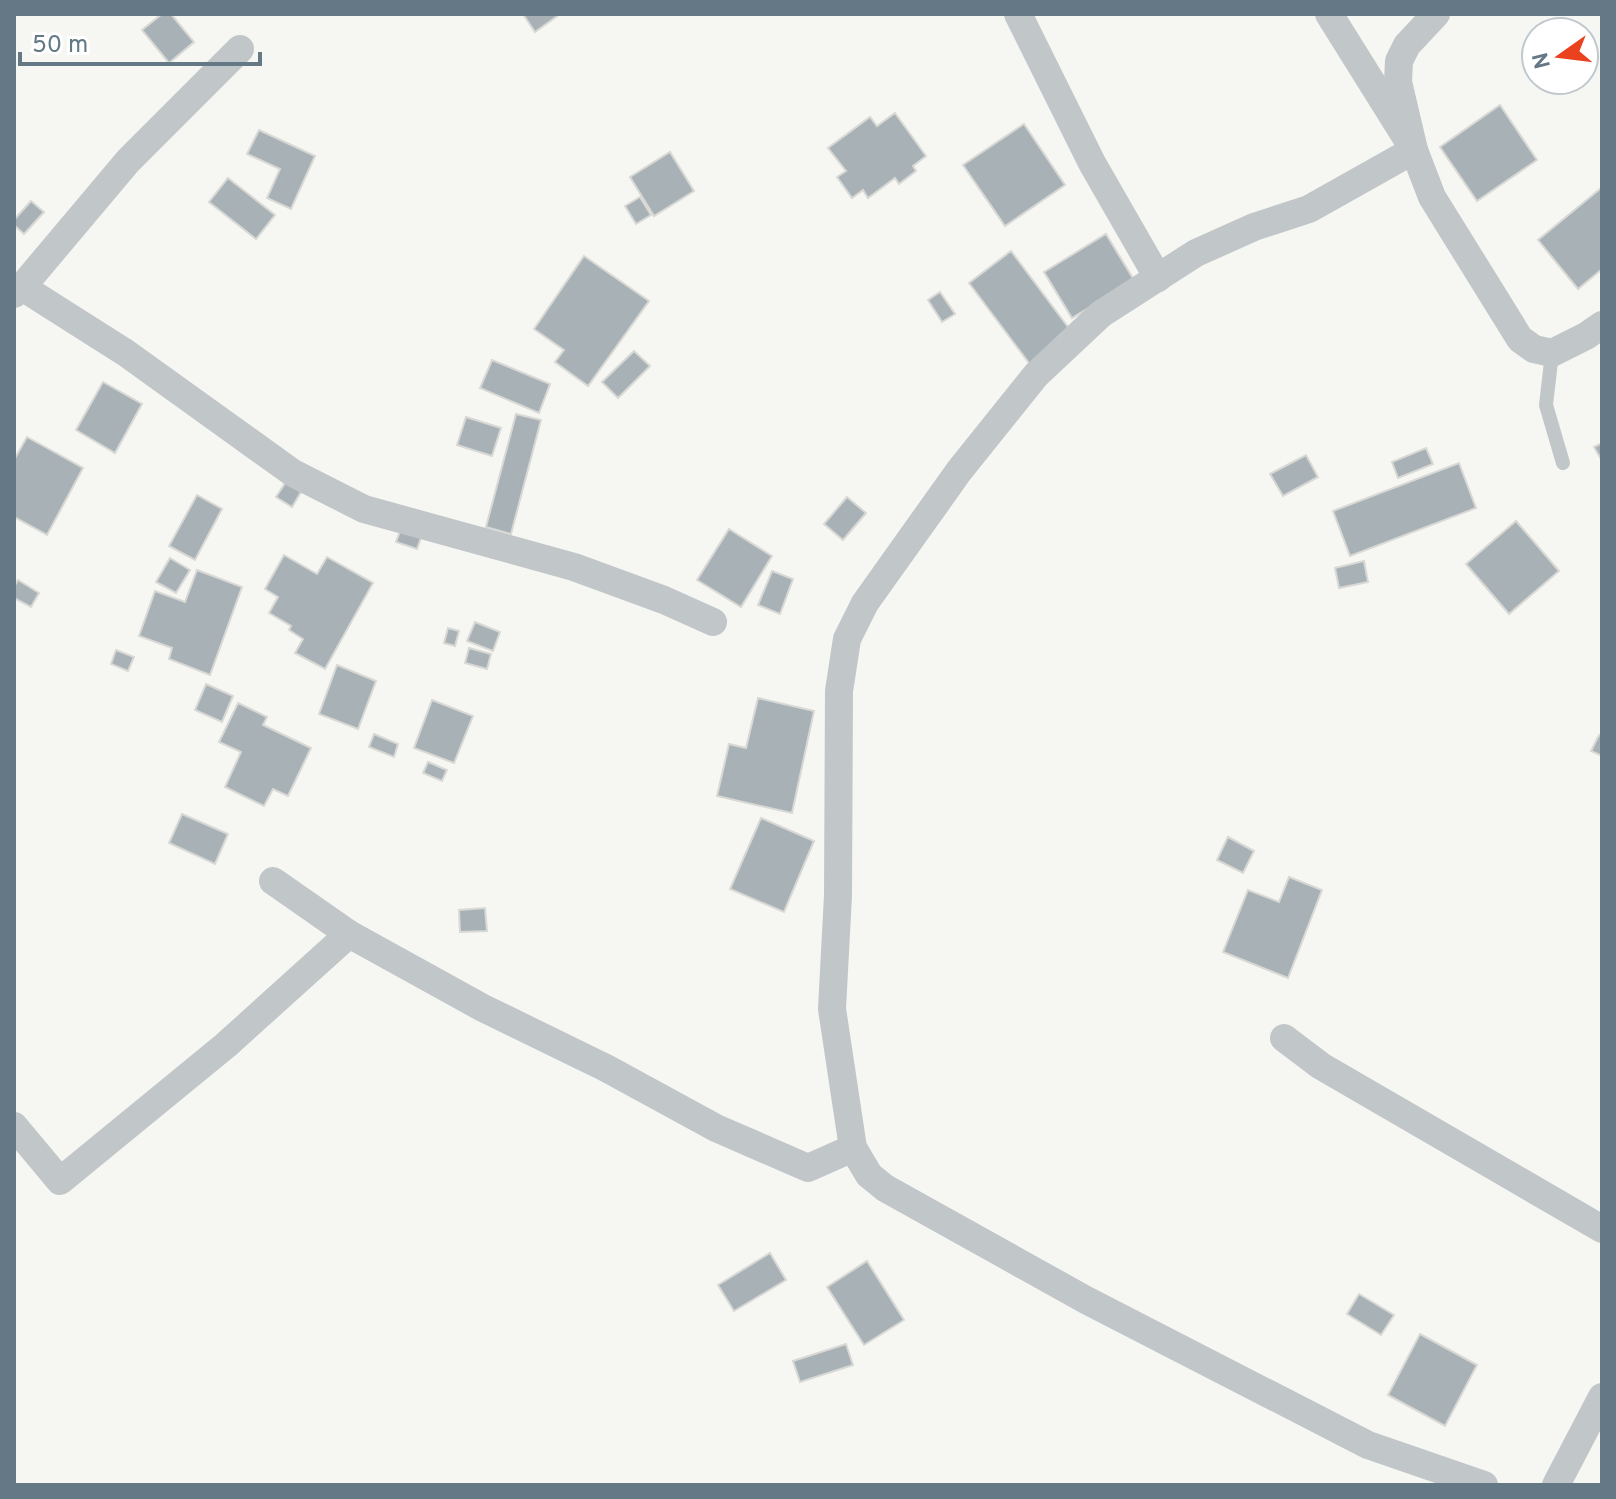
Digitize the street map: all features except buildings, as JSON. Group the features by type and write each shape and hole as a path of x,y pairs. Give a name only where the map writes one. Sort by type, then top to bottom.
{"street":[{"path":"1018,14 1092,163 1158,278"},
{"path":"1329,14 1414,150"},
{"path":"1436,14 1407,45 1399,61 1398,82 1414,150 1432,197 1520,339 1534,349 1552,353 1602,325"},
{"path":"240,49 128,161 18,291 126,353 293,473 364,509 574,567 664,600 713,622"},
{"path":"1414,150 1309,209 1254,227 1196,253 1101,314 1036,375 959,471 865,603 847,639 839,691 838,895 832,1009 853,1148 869,1175 885,1188 1086,1300 1368,1445 1484,1485"},
{"path":"273,881 349,934 483,1008 606,1068 716,1128 808,1168 853,1148"},
{"path":"14,1126 60,1181 226,1045 349,934"},
{"path":"1284,1038 1321,1066 1602,1229"},
{"path":"1556,1485 1602,1397"}],"lane":[{"path":"1552,353 1546,405 1563,463"}]}
